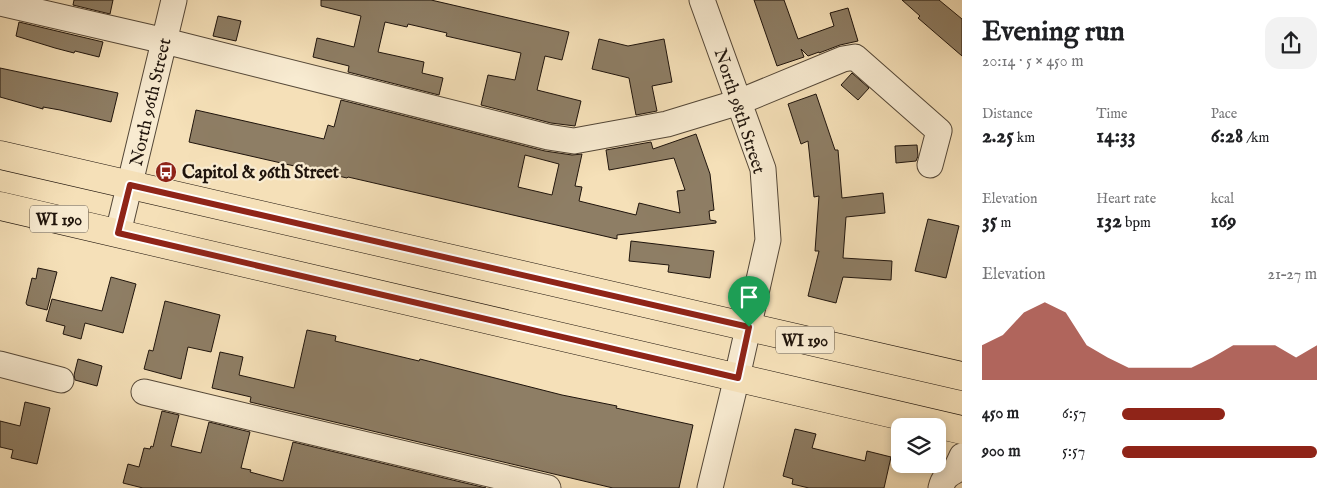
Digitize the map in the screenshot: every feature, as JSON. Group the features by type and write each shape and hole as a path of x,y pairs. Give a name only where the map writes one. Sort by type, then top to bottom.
{"main road":[{"name":"WI 190","path":"0,155 962,376"},
{"name":"WI 190","path":"0,206 962,430"}],"street":[{"name":"North 96th Street","path":"118,233 174,0"},
{"name":"North 98th Street","path":"702,0 763,169 768,240 738,378 710,488"},
{"path":"0,3 165,41 574,141 667,124 739,102 843,59 855,57 939,131 930,165"},
{"path":"0,364 61,380"},
{"path":"144,392 548,488"}],"building":[{"path":"74,0 113,0 110,14 73,5"},
{"path":"321,0 431,0 569,32 562,60 545,56 537,90 581,101 575,126 551,123 481,105 488,75 515,80 521,53 446,36 447,33 408,24 407,27 385,22 378,52 424,62 422,73 443,78 439,95 348,72 349,66 313,57 317,38 354,47 361,16 321,6"},
{"path":"754,0 784,0 798,39 834,26 830,13 848,8 858,41 808,56 801,49 804,57 777,66"},
{"path":"902,0 939,0 962,19 962,56 918,18 920,16"},
{"path":"218,16 241,21 236,41 213,36"},
{"path":"19,22 103,42 99,57 75,51 74,53 16,36"},
{"path":"599,39 628,46 664,39 672,82 652,86 657,111 636,115 629,78 592,69"},
{"path":"0,68 118,93 111,122 60,110 43,107 43,109 0,97"},
{"path":"852,73 869,88 858,100 841,85"},
{"path":"816,94 835,150 838,150 842,198 883,193 885,213 846,217 843,258 892,261 891,280 843,277 836,303 808,296 819,251 815,251 819,196 814,197 808,141 801,144 788,104"},
{"path":"341,100 545,151 572,155 582,154 575,186 582,187 579,201 636,215 639,203 680,213 677,191 685,190 674,158 609,170 606,150 651,142 653,149 696,134 710,174 714,210 709,211 710,220 716,221 716,223 617,235 617,239 189,142 196,110 324,139 328,125 334,127","holes":["525,155 559,164 552,195 518,187"]},
{"path":"917,145 918,156 916,161 896,163 895,146"},
{"path":"928,219 959,226 946,278 915,271"},
{"path":"631,241 714,251 710,278 668,272 669,265 629,261"},
{"path":"38,268 57,272 47,310 27,305 26,303 32,278 36,279"},
{"path":"111,277 136,284 123,333 85,323 81,339 63,334 65,326 46,321 52,299 102,311"},
{"path":"165,301 220,315 211,352 188,347 181,379 144,369 149,350 153,351"},
{"path":"307,330 336,336 335,341 419,361 420,359 562,395 617,406 616,408 693,425 679,488 613,488 250,402 251,397 212,388 220,352 243,357 239,375 294,388"},
{"path":"78,359 102,366 97,386 75,380 74,375"},
{"path":"25,402 50,408 37,464 11,458 13,450 0,447 0,421 20,426"},
{"path":"162,411 179,415 171,446 201,453 209,422 250,432 241,468 283,481 293,442 486,488 143,488 123,483 128,464 139,467 144,448 150,449 151,446 153,447"},
{"path":"795,429 816,434 812,448 865,461 867,451 891,457 884,488 809,488 792,484 793,479 783,476"}],"place":[{"name":"Capitol & 96th Street","path":"166,172"}],"route":[{"path":"130,185 749,327 738,378 118,233 130,185"}]}
